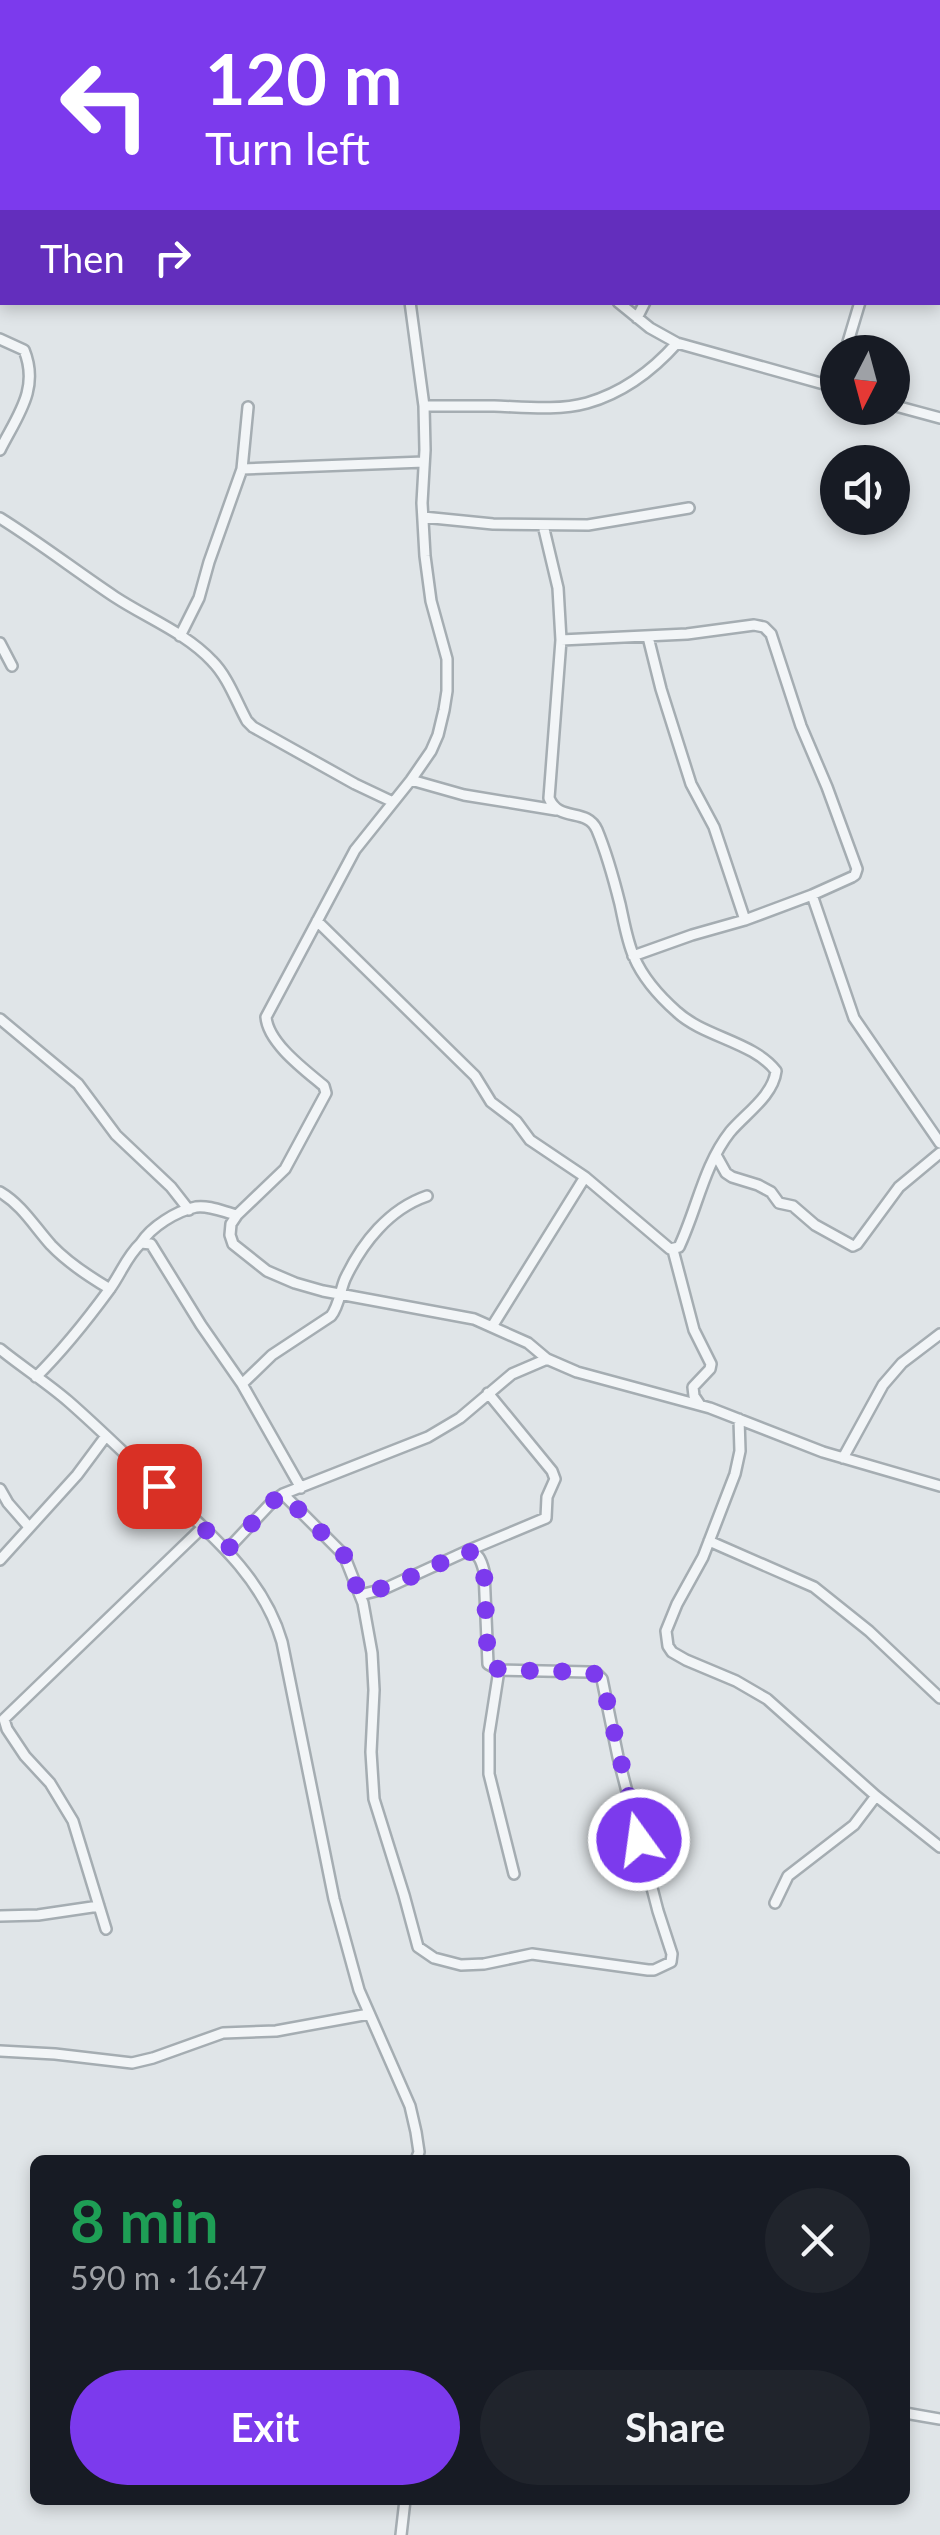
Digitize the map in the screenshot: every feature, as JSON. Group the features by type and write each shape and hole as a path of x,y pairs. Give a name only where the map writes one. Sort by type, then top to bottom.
{"street":[{"path":"410,305 424,406 422,517 430,600 446,659 447,691 431,751 355,850 266,1017 268,1030 324,1086 326,1093 285,1169 237,1215 230,1235 232,1244 267,1272 294,1284 492,1325 528,1343 547,1359 594,1377 700,1406 843,1458 940,1486"},
{"path":"622,305 676,343 820,383"},
{"path":"637,318 644,305"},
{"path":"850,335 859,305"},
{"path":"0,340 24,350 30,384 0,450"},
{"path":"424,406 584,404 636,380 676,343"},
{"path":"180,636 199,598 242,470 248,407"},
{"path":"910,410 940,418"},
{"path":"242,470 424,462"},
{"path":"422,517 493,524 601,524 689,508"},
{"path":"0,518 180,636 214,663 253,727 393,802"},
{"path":"543,525 558,588 561,640 548,798 556,810"},
{"path":"561,640 764,627 770,634 857,869 855,876 812,895 634,956"},
{"path":"648,637 660,689 691,784 714,827 745,920"},
{"path":"0,642 12,666"},
{"path":"412,780 464,796 586,818 596,827 634,956 654,988 686,1020 768,1062 776,1071 774,1083 730,1132 709,1167 689,1226 679,1247 673,1250"},
{"path":"812,895 854,1018 940,1143"},
{"path":"317,921 475,1076 491,1102 516,1121 530,1140 585,1177 673,1250 694,1330 711,1364 693,1387 700,1406"},
{"path":"0,1019 78,1084 116,1136 189,1210"},
{"path":"716,1155 732,1177 771,1192 779,1202 793,1206 816,1225 853,1246 899,1188 940,1153"},
{"path":"492,1325 585,1177"},
{"path":"0,1192 18,1205 70,1263 110,1288"},
{"path":"242,1384 272,1355 330,1316 352,1264 376,1230 410,1202 427,1196"},
{"path":"36,1377 69,1342 110,1288 124,1262 153,1228 189,1210 206,1208 237,1215"},
{"path":"141,1243 153,1245 242,1384 300,1488"},
{"path":"843,1458 884,1385 902,1363 940,1334"},
{"path":"0,1349 64,1398 203,1527 227,1550 264,1598 276,1623 328,1872 359,1990 410,2106 418,2155"},
{"path":"227,1550 283,1494 428,1437 460,1418 512,1374 547,1359"},
{"path":"360,1595 395,1584 546,1518 548,1494 555,1478 552,1471 488,1393"},
{"path":"738,1419 740,1451 734,1474 710,1541 666,1631 668,1646 686,1660 767,1698 940,1848"},
{"path":"0,1560 77,1475 106,1436"},
{"path":"0,1490 29,1528"},
{"path":"283,1494 344,1555 360,1595 372,1653 374,1799 418,1947 434,1958 461,1965 532,1954 648,1970 671,1962 622,1774 602,1679 589,1672 500,1670 488,1664 484,1571 477,1554 467,1551"},
{"path":"106,1929 73,1821 7,1729 4,1719 203,1527"},
{"path":"710,1541 814,1587 869,1630 940,1698"},
{"path":"500,1670 488,1734 489,1774 514,1874"},
{"path":"775,1903 788,1876 854,1825 876,1796"},
{"path":"0,1916 99,1906"},
{"path":"0,2051 132,2062 223,2033 276,2031 369,2014"},
{"path":"910,2414 940,2420"},
{"path":"401,2535 405,2505"}],"route":[{"path":"159,1486 227,1550 283,1494 344,1555 360,1595 384,1589 467,1551 477,1554 484,1571 488,1664 500,1670 589,1672 602,1679 639,1840"}]}
